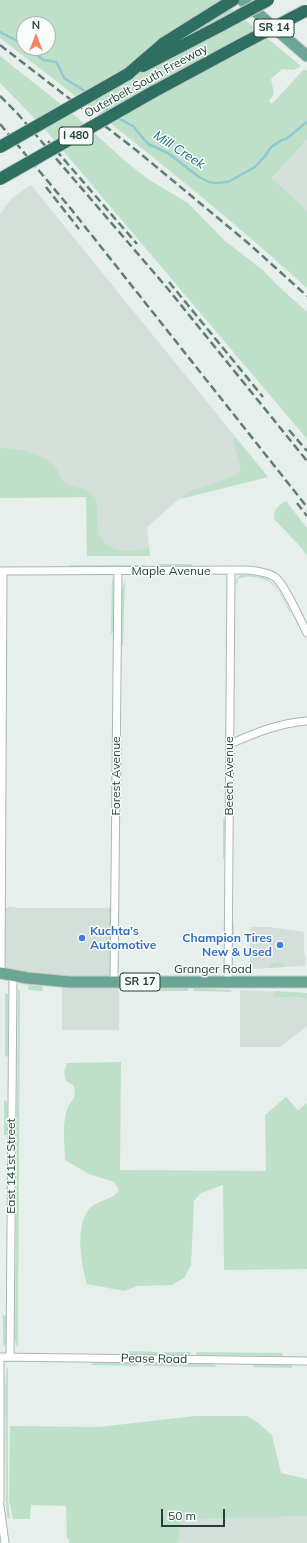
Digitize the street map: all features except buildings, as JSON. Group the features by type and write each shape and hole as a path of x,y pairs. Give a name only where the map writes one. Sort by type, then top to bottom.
{"highway":[{"path":"128,74 164,43 233,0"},
{"name":"Outerbelt South Freeway","path":"0,146 128,74 268,0"},
{"name":"Outerbelt South Freeway","path":"0,179 153,92 306,10"}],"main road":[{"name":"SR 14","path":"242,0 307,56"},
{"name":"Granger Road","path":"1,973 13,976 66,981 307,982"}],"street":[{"name":"Maple Avenue","path":"2,571 231,570 260,572 270,575 276,579 285,591 307,633"},
{"name":"Beech Avenue","path":"228,982 231,570"},
{"path":"1,973 2,571"},
{"name":"Forest Avenue","path":"114,982 118,571"},
{"path":"230,744 270,727 290,722 307,721"},
{"name":"East 141st Street","path":"10,1357 13,976"},
{"path":"0,1357 0,1501"},
{"name":"Pease Road","path":"0,1357 307,1361"},
{"path":"0,1506 5,1543"}],"shaded area":[{"path":"307,140 307,239 257,195"},
{"path":"31,185 268,477 179,499 147,527 150,556 87,556 86,497 0,498 0,214 11,199"},
{"path":"9,906 17,908 115,908 114,981 119,982 119,1030 62,1030 62,981 1,973 1,908 8,908"},
{"path":"250,927 270,927 304,932 306,964 303,966 250,969"},
{"path":"240,990 307,993 307,1026 280,1047 240,1047"},
{"path":"307,1507 307,1543 76,1543 114,1518 188,1519"}],"green space":[{"path":"0,0 221,0 301,66 294,70 282,69 271,79 274,94 269,101 272,104 304,69 307,71 307,140 272,178 307,211 307,288 194,191 23,56 56,56 56,16 16,16 16,50 0,38"},
{"path":"0,56 71,112 125,161 148,179 188,203 225,241 263,270 307,312 307,439 43,127 0,83"},
{"path":"236,438 268,477 180,499 191,491 237,475 241,469 233,440"},
{"path":"0,448 30,452 51,463 65,483 87,490 94,496 97,504 97,523 100,536 104,542 115,549 129,551 149,548 150,556 87,556 86,497 0,498"},
{"path":"286,501 307,528 307,555 274,519 277,508"},
{"path":"156,564 192,564 191,566 157,566"},
{"path":"70,565 146,565 70,566"},
{"path":"252,574 260,576 273,583 280,593 268,581 246,576 239,579 237,578 241,575"},
{"path":"112,577 113,632 111,634"},
{"path":"236,579 238,580 236,586 235,735"},
{"path":"125,580 123,646 121,645 121,611 123,585"},
{"path":"282,595 291,612 290,613"},
{"path":"122,741 121,809 120,743"},
{"path":"223,818 225,821 224,859 223,859"},
{"path":"109,907 111,908 109,954"},
{"path":"234,923 233,967 232,924"},
{"path":"282,962 286,967 268,968 271,963"},
{"path":"29,985 42,986 43,991 28,990"},
{"path":"151,988 187,988 189,991 151,991"},
{"path":"194,988 230,990 232,992 193,991"},
{"path":"18,990 20,990 17,1347 15,1339"},
{"path":"275,991 307,993 307,999 301,997 274,997"},
{"path":"5,993 8,994 8,1056 5,1057"},
{"path":"121,1062 120,1170 266,1171 265,1115 286,1097 298,1110 307,1103 307,1269 224,1270 223,1185 201,1193 194,1201 191,1265 184,1278 172,1285 137,1286 124,1291 87,1284 80,1244 82,1223 91,1207 98,1202 110,1198 119,1190 114,1182 89,1174 65,1160 65,1119 67,1108 74,1097 75,1090 73,1085 66,1081 64,1072 67,1063"},
{"path":"4,1100 7,1101 7,1134 4,1136"},
{"path":"3,1315 6,1316 6,1342 4,1347 3,1345"},
{"path":"129,1351 159,1352 158,1355 130,1354"},
{"path":"164,1352 191,1352 190,1355 165,1355"},
{"path":"196,1352 283,1353 282,1356 197,1355"},
{"path":"92,1363 138,1363 138,1366 91,1365"},
{"path":"145,1363 214,1364 216,1367 143,1366"},
{"path":"254,1364 291,1365 293,1368 253,1367"},
{"path":"7,1367 8,1498 10,1519 7,1517 6,1504 5,1390"},
{"path":"195,1416 247,1416 257,1422 272,1435 281,1473 307,1479 307,1516 180,1519 179,1539 177,1543 69,1543 69,1539 67,1539 66,1506 31,1505 30,1519 13,1519 9,1500 10,1426 99,1427"}],"waterway":[{"name":"Mill Creek","path":"0,32 16,40"},
{"name":"Mill Creek","path":"38,56 43,60 56,62 64,78 88,93"},
{"name":"Mill Creek","path":"94,97 110,113"},
{"name":"Mill Creek","path":"116,117 133,126 148,144 168,153 199,177 215,183 228,182 255,167 271,147 286,139 307,122"}],"railway":[{"path":"0,45 136,150 248,243 307,296"},
{"path":"0,96 17,113 168,289 307,461"},
{"path":"0,124 71,209 307,507"},
{"path":"48,141 137,244"},
{"path":"46,187 79,229"},
{"path":"169,282 263,397"},
{"path":"289,430 307,451"},
{"path":"297,503 307,516"}],"place":[{"name":"Kuchta’s Automotive","path":"82,938"},
{"name":"Champion Tires New & Used","path":"280,945"}]}
